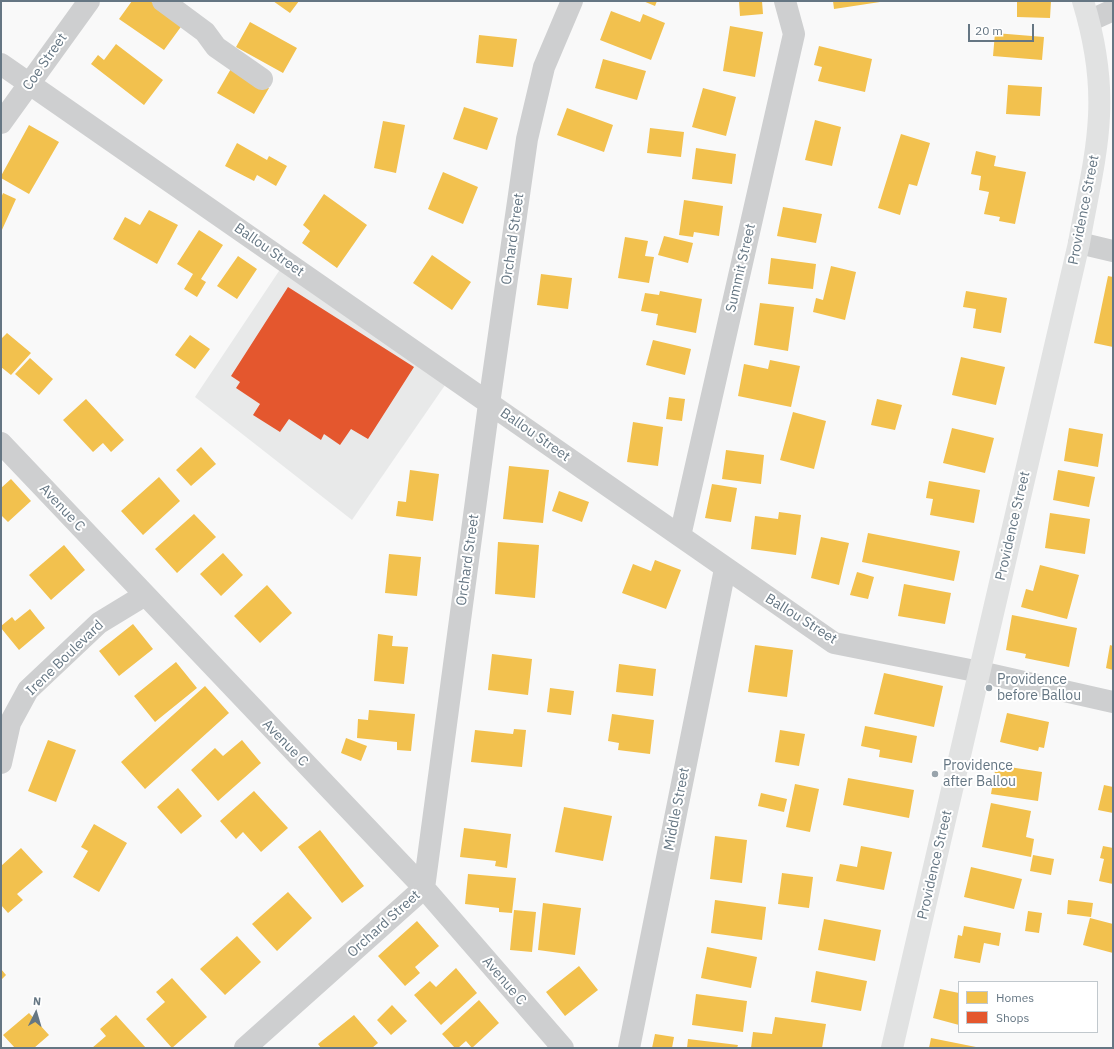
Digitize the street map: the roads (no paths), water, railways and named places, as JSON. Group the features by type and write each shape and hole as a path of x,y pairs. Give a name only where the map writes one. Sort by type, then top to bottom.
{"main road":[{"name":"Providence Street","path":"892,1048 1079,243 1097,143 1099,114 1098,71 1086,11"}],"street":[{"name":"Coe Street","path":"1,122 30,85 88,1"},
{"path":"162,1 205,32 216,47 262,79"},
{"name":"Orchard Street","path":"245,1048 424,888 489,404 527,139 544,67 572,1"},
{"name":"Summit Street","path":"680,536 794,34 785,1"},
{"path":"1086,11 1113,10"},
{"name":"Ballou Street","path":"1,64 680,536 725,569 834,643 980,672 1113,702"},
{"path":"1079,243 1113,251"},
{"name":"Avenue C","path":"1,443 424,888 563,1048"},
{"name":"Middle Street","path":"629,1048 725,569"},
{"name":"Irene Boulevard","path":"1,763 10,723 28,690 99,623 145,595"}],"place":[{"name":"Providence before Ballou","path":"989,688"},
{"name":"Providence after Ballou","path":"935,774"}]}
